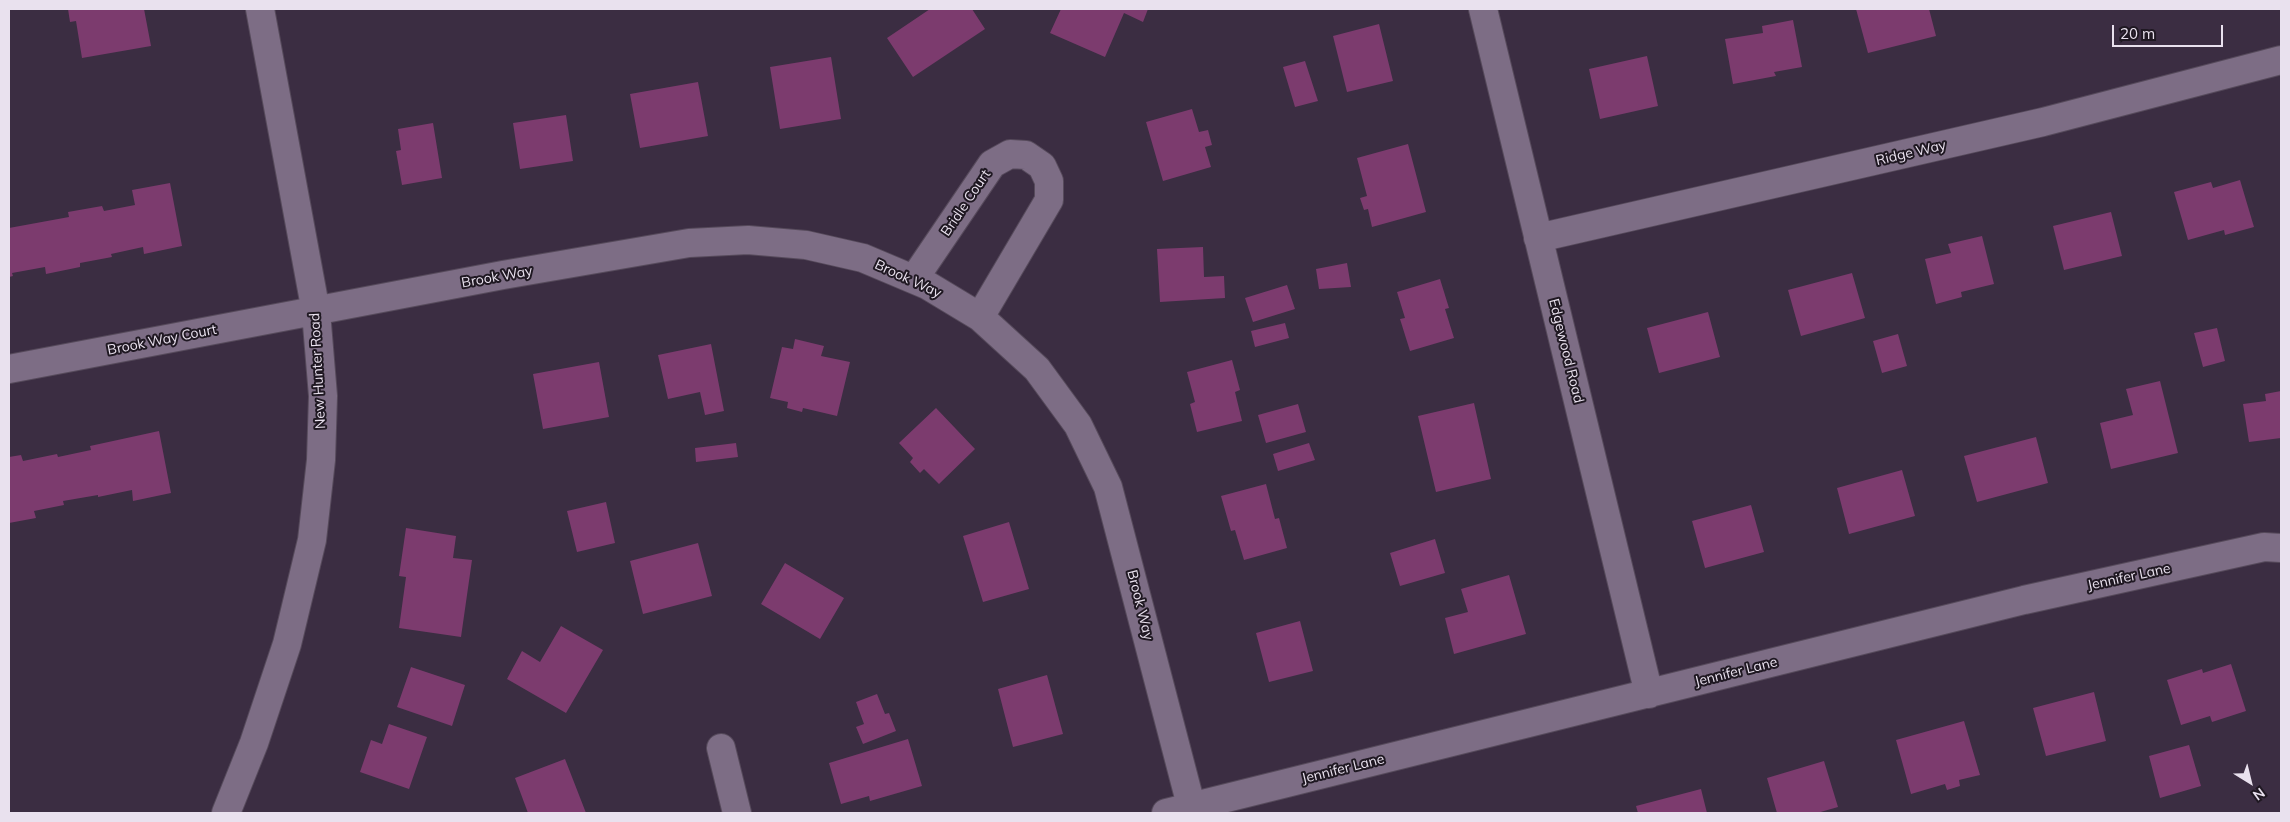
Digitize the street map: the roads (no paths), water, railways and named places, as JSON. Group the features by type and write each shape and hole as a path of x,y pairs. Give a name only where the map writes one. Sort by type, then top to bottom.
{"street":[{"name":"New Hunter Road","path":"226,813 254,743 287,644 312,540 321,460 323,396 316,312 260,9"},
{"name":"Edgewood Road","path":"1483,9 1649,694"},
{"name":"Ridge Way","path":"1538,238 2043,122 2281,60"},
{"name":"Bridle Court","path":"914,279 992,164 1010,154 1026,155 1042,166 1049,181 1049,200 980,317"},
{"name":"Brook Way","path":"316,312 679,245 748,240 806,244 863,258 927,285 980,317 1037,369 1078,425 1108,487 1193,810"},
{"name":"Brook Way Court","path":"9,369 316,312"},
{"name":"Jennifer Lane","path":"1166,813 1193,810 2024,600 2264,547 2281,548"},
{"path":"722,748 736,813"}]}
